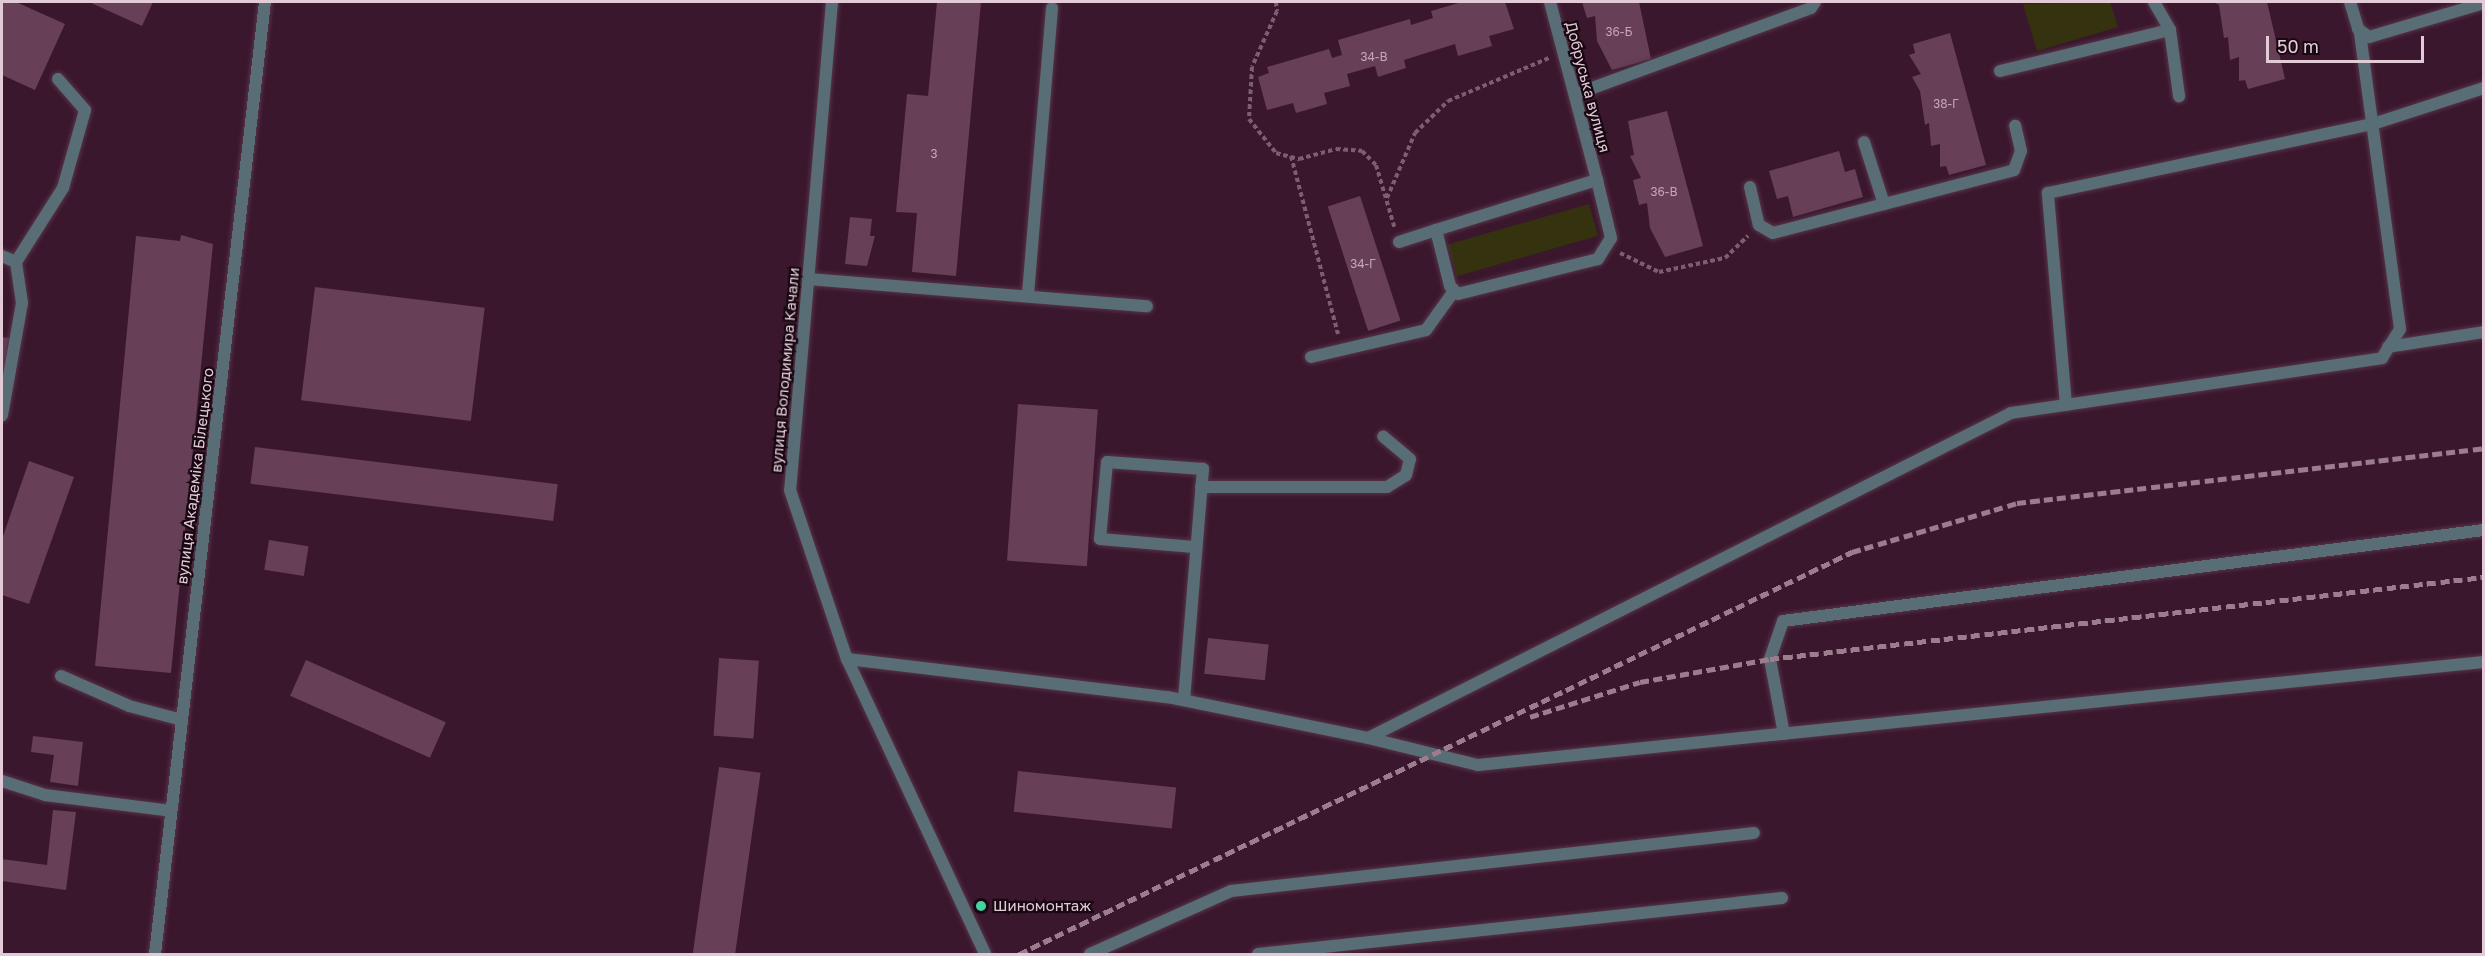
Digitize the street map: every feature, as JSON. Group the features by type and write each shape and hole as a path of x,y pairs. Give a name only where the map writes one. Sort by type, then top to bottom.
{"street":[{"name":"вулиця Академіка Білецького","path":"155,954 265,2"},
{"name":"вулиця Володимира Качали","path":"832,2 790,490 847,660 985,954"},
{"name":"Добруська вулиця","path":"1550,2 1597,180 1609,248"},
{"path":"1576,94 1811,8 1815,2"},
{"path":"2154,2 2170,30 2179,96"},
{"path":"1368,738 2011,412 2382,358 2400,329 2360,33 2350,2"},
{"path":"2360,33 2375,37 2484,3"},
{"path":"1028,294 1052,8"},
{"path":"2000,71 2170,30"},
{"path":"2,415 22,303 16,262 63,188 85,110 58,79"},
{"path":"2066,405 2048,194 2373,124 2484,88"},
{"path":"1750,187 1759,225 1773,233 2014,170 2021,151 2015,126"},
{"path":"1864,142 1884,204"},
{"path":"1399,242 1597,180"},
{"path":"1436,230 1454,291"},
{"path":"1454,291 1463,294 1598,259 1609,248"},
{"path":"2,256 16,262"},
{"path":"808,279 1028,294 1147,306"},
{"path":"1311,357 1426,330 1454,291"},
{"path":"2388,347 2484,332"},
{"path":"1201,487 1387,487 1406,475 1410,459 1383,436"},
{"path":"1184,700 1194,547 1203,469 1107,462 1100,539 1194,547"},
{"path":"1784,734 1770,659 1783,621 2484,530"},
{"path":"847,660 1184,700 1368,738 1478,765 2484,662"},
{"path":"61,676 129,706 182,720"},
{"path":"2,781 45,795 171,811"},
{"path":"1090,954 1231,891 1754,832"},
{"path":"1258,954 1782,898"}],"path":[{"path":"1276,2 1277,11 1252,67 1249,119 1276,153 1291,156 1362,151 1376,165 1399,242"},
{"path":"1386,199 1414,133 1448,101 1564,51"},
{"path":"1291,156 1342,350"},
{"path":"1609,248 1659,272 1725,258 1759,225"}],"shaded area":[{"path":"2110,2 2118,27 2037,51 2023,4"},
{"path":"1589,204 1598,236 1457,276 1448,245"}],"building":[{"path":"2,2 16,2 65,24 35,90 2,75"},
{"path":"89,2 153,2 142,26"},
{"path":"937,2 981,2 956,276 912,272 917,213 896,212 907,94 928,96"},
{"path":"1462,2 1505,2 1514,29 1489,36 1492,46 1458,56 1455,44 1404,60 1406,68 1378,77 1375,66 1347,74 1350,86 1324,93 1327,104 1296,113 1293,103 1267,110 1258,77 1269,73 1267,67 1329,49 1332,58 1342,55 1338,40 1410,19 1411,25 1433,18 1431,11"},
{"path":"1582,2 1639,2 1651,59 1612,70 1597,41 1595,16 1587,18"},
{"path":"2214,2 2267,2 2285,79 2248,89 2245,80 2239,81 2239,57 2230,60 2228,37 2224,38 2219,5"},
{"path":"1950,33 1986,165 1949,175 1946,166 1940,167 1940,144 1931,146 1929,123 1925,125 1920,91 1912,77 1921,74 1909,55 1915,53 1913,44"},
{"path":"1667,111 1703,246 1665,257 1650,228 1647,203 1639,205 1633,180 1641,178 1630,156 1634,155 1628,121"},
{"path":"1839,151 1845,172 1855,169 1863,197 1793,217 1788,196 1777,199 1769,171"},
{"path":"1360,196 1400,321 1368,331 1328,207"},
{"path":"850,217 872,219 870,236 875,236 867,266 845,264"},
{"path":"181,235 213,244 171,673 95,666 136,236 180,241"},
{"path":"315,287 485,308 471,421 301,400"},
{"path":"2,337 10,338 2,387"},
{"path":"1018,404 1098,410 1087,566 1007,561"},
{"path":"255,447 558,484 553,521 250,484"},
{"path":"29,461 74,477 29,604 2,595 2,539"},
{"path":"269,540 309,546 304,576 264,570"},
{"path":"1208,638 1269,644 1265,680 1204,674"},
{"path":"719,658 759,661 753,739 714,736"},
{"path":"306,660 446,722 430,758 290,696"},
{"path":"33,736 83,742 78,786 50,782 54,755 31,752"},
{"path":"719,767 761,773 735,954 693,954"},
{"path":"1018,771 1176,788 1172,828 1014,812"},
{"path":"53,810 76,812 66,890 2,881 2,859 47,865"}],"railway":[{"path":"1019,954 1852,552 2017,503 2484,448"},
{"path":"1530,717 1640,682 1770,659 2484,577"}],"place":[{"name":"Шиномонтаж","path":"981,906"}]}
